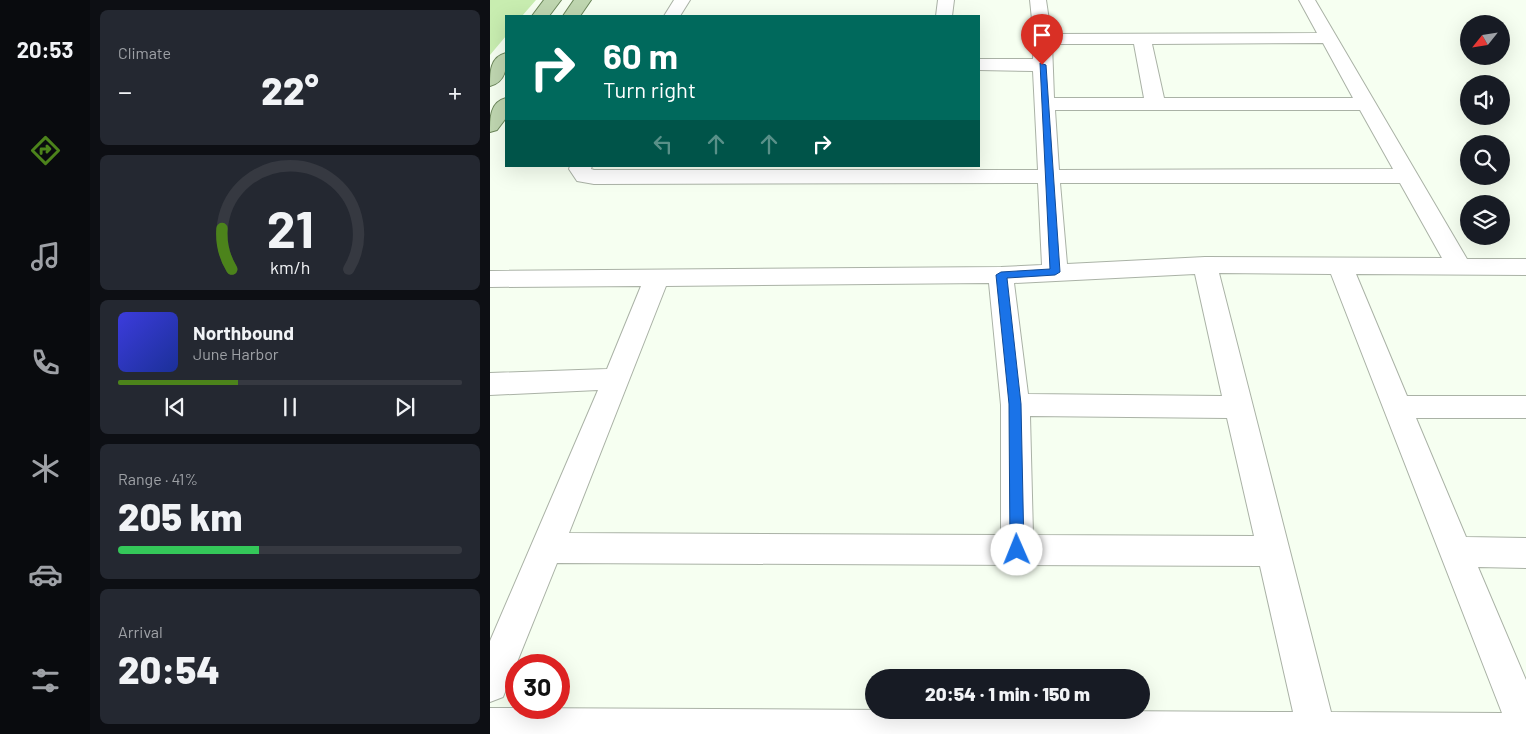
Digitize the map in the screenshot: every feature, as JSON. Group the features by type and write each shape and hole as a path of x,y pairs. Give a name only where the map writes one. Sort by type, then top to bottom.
{"main road":[{"path":"541,15 553,0"},
{"path":"572,15 583,0"},
{"path":"490,80 505,60"},
{"path":"490,126 505,105"}],"street":[{"path":"673,15 682,0"},
{"path":"944,15 946,0"},
{"path":"1038,0 1044,39 1042,65 1051,176 1055,272"},
{"path":"1307,0 1459,266"},
{"path":"1142,38 1155,104"},
{"path":"1044,39 1329,38"},
{"path":"980,65 1042,65"},
{"path":"1045,104 1366,104"},
{"path":"581,167 584,176 594,178 931,172 1051,176 1407,176"},
{"path":"490,279 657,276 1001,275 1205,265 1526,267"},
{"path":"1205,265 1317,733"},
{"path":"1340,266 1526,726"},
{"path":"1001,275 1015,404 1017,550"},
{"path":"490,684 617,379 657,276"},
{"path":"490,384 617,379"},
{"path":"1015,404 1239,407"},
{"path":"1397,406 1526,407"},
{"path":"546,548 1273,551"},
{"path":"1456,552 1526,553"},
{"path":"490,727 1317,733 1526,732"}],"green space":[{"path":"490,0 536,0 523,15 505,15 505,37 490,55"}],"route":[{"path":"1017,550 1015,404 1001,275 1055,272 1051,176 1042,65"}]}
